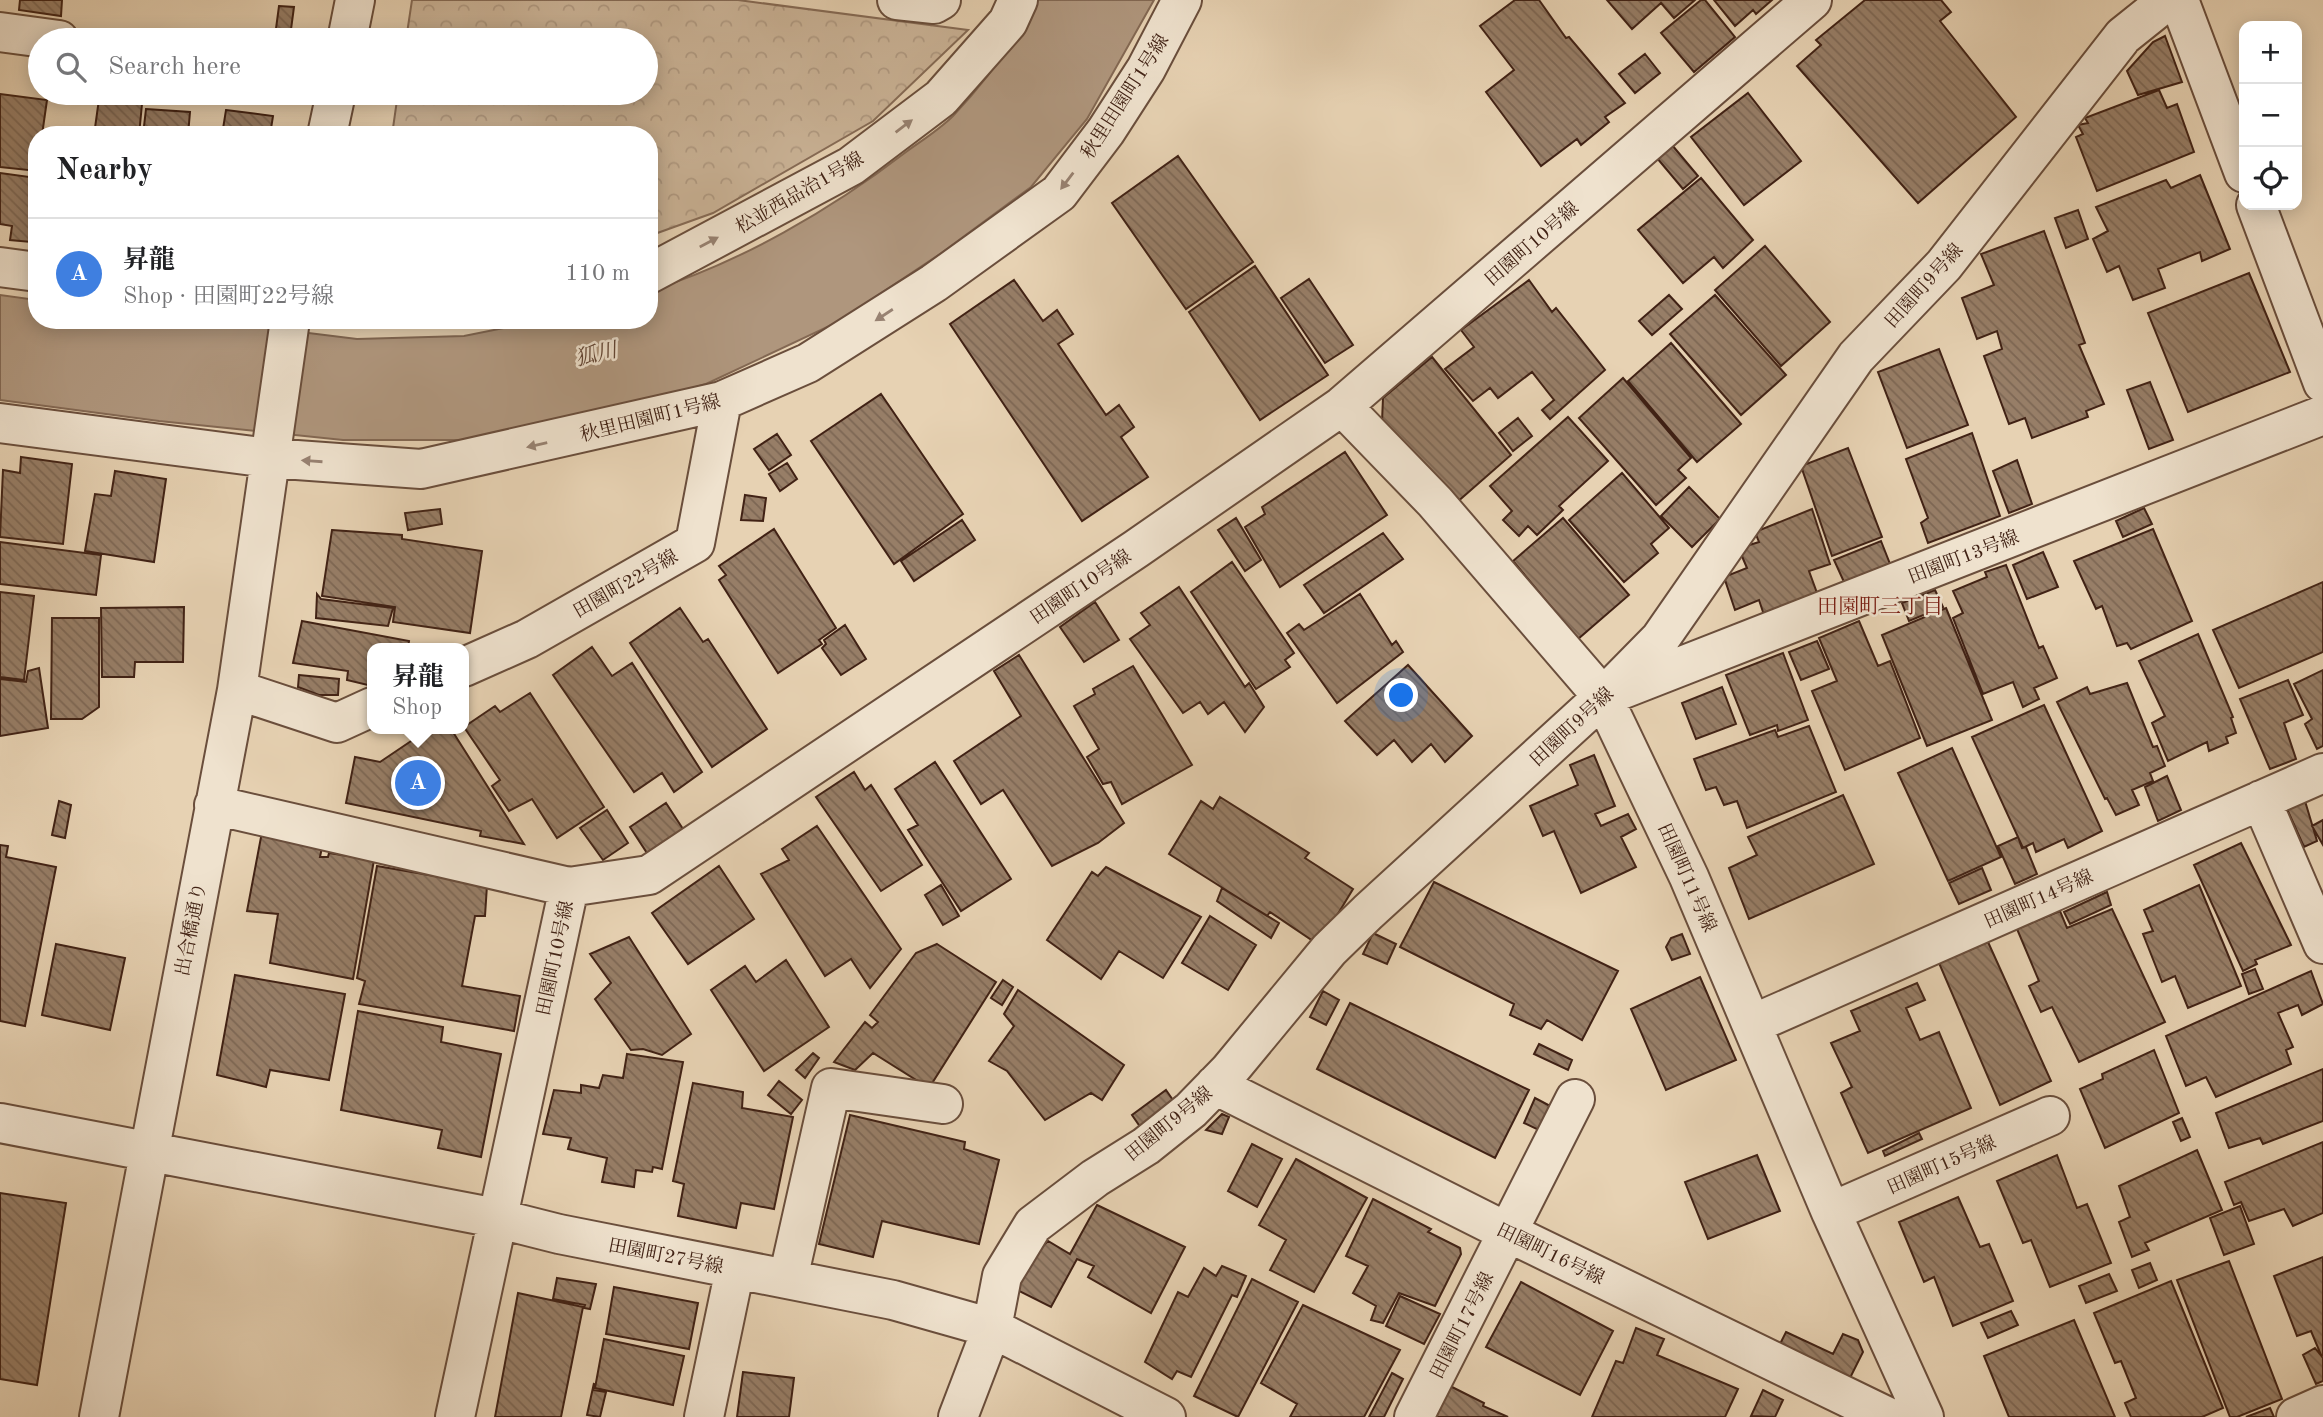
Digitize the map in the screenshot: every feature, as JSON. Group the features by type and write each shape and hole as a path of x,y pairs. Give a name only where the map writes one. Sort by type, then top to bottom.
{"street":[{"path":"349,28 355,0"},
{"path":"897,0 934,4 940,0"},
{"name":"松並西品治1号線","path":"658,269 851,166 941,98 1007,22 1018,0"},
{"name":"秋里田園町1号線","path":"0,423 271,449 421,469 722,401 808,363 934,283 1059,192 1106,131 1146,69 1182,0"},
{"name":"田園町10号線","path":"456,1417 496,1218 569,887 649,875 1136,549 1342,407 1812,0"},
{"name":"田園町9号線","path":"958,1417 992,1328 1002,1276 1033,1225 1095,1178 1146,1146 1191,1110 1329,950 1603,697 1660,639 1856,357 1944,265 2123,36 2168,0"},
{"path":"2179,0 2239,160"},
{"path":"0,32 28,36"},
{"path":"329,126 333,105"},
{"path":"2258,210 2323,383"},
{"path":"0,267 28,271"},
{"name":"出合橋通り","path":"99,1417 147,1151 237,690 289,329"},
{"name":"田園町22号線","path":"469,665 527,639 695,543 722,401"},
{"name":"田園町11号線","path":"1342,407 1435,502 1603,697 1689,877 1832,1212 1924,1417"},
{"name":"田園町13号線","path":"1603,697 2323,415"},
{"path":"237,690 337,723 367,710"},
{"name":"田園町14号線","path":"1753,1024 2323,773"},
{"path":"2261,800 2323,944"},
{"path":"214,805 569,887"},
{"name":"田園町16号線","path":"1215,1085 1507,1232 1888,1417"},
{"path":"788,1279 831,1088 943,1104"},
{"name":"田園町17号線","path":"1414,1417 1575,1099"},
{"name":"田園町15号線","path":"1832,1212 2050,1116"},
{"name":"田園町27号線","path":"0,1123 496,1218 559,1234 893,1300 992,1328 1166,1417"},
{"path":"704,1417 736,1269"},
{"path":"2295,1417 2323,1405"}],"green space":[{"path":"412,0 738,0 968,30 873,121 713,213 658,233 658,126 393,126 396,105 658,105 658,28 408,28"}],"water":[{"name":"狐川","path":"1037,0 1154,0 1087,119 1031,187 940,254 838,322 706,384 590,418 470,440 343,440 159,421 0,400 0,295 28,299 28,329 276,329 357,339 464,336 499,329 658,329 658,288 751,250 816,214 877,173 953,116 988,75"}],"building":[{"path":"20,0 62,0 61,16 19,10"},
{"path":"1515,0 1539,0 1566,38 1569,37 1625,103 1605,117 1609,122 1581,145 1577,139 1541,166 1486,92 1514,70 1480,26"},
{"path":"1607,0 1695,0 1674,18 1661,3 1632,29"},
{"path":"1701,0 1705,0 1735,37 1694,72 1661,33"},
{"path":"1714,0 1772,0 1756,14 1753,10 1735,26"},
{"path":"1865,0 1941,0 1951,12 1940,21 2016,117 1918,203 1797,66 1821,45 1816,40"},
{"path":"279,6 294,7 291,28 276,28"},
{"path":"2165,36 2182,82 2138,95 2127,71 2153,42"},
{"path":"1645,54 1660,73 1635,93 1619,74"},
{"path":"2159,90 2167,108 2177,104 2194,152 2097,191 2076,137 2083,134 2078,125 2088,123 2085,118"},
{"path":"1748,93 1801,161 1744,205 1691,137"},
{"path":"0,94 28,98 28,105 46,105 43,126 28,126 28,170 0,167"},
{"path":"98,105 142,105 140,126 95,126"},
{"path":"146,109 190,112 189,126 144,126"},
{"path":"226,110 273,116 271,126 223,126"},
{"path":"1672,145 1698,176 1683,189 1657,158"},
{"path":"1178,156 1253,262 1186,309 1112,203"},
{"path":"0,173 28,177 28,242 10,240 12,226 0,224"},
{"path":"2200,175 2230,249 2202,261 2200,252 2158,269 2165,288 2133,300 2119,266 2107,272 2093,239 2108,231 2096,207 2166,180 2171,188"},
{"path":"1701,178 1753,240 1723,268 1714,257 1683,283 1638,230"},
{"path":"2078,210 2088,239 2066,248 2055,218"},
{"path":"2044,231 2085,343 2079,345 2104,404 2086,411 2088,417 2032,438 2025,418 2009,424 1984,356 2002,349 1997,331 1977,339 1962,298 1994,285 1981,254"},
{"path":"1765,246 1830,322 1781,366 1715,290"},
{"path":"1255,266 1328,375 1260,420 1189,312"},
{"path":"2249,273 2290,372 2188,412 2148,313"},
{"path":"1309,279 1353,345 1325,363 1281,298"},
{"path":"1014,280 1043,321 1057,310 1073,334 1058,344 1106,415 1119,405 1134,427 1121,437 1148,477 1082,521 950,324"},
{"path":"1529,280 1552,312 1556,308 1605,370 1550,419 1542,410 1554,400 1532,372 1498,398 1490,388 1473,401 1445,369 1474,347 1461,330"},
{"path":"1669,295 1682,309 1652,335 1639,321"},
{"path":"1715,295 1786,375 1741,415 1670,334"},
{"path":"1671,343 1741,424 1697,462 1628,381"},
{"path":"1939,349 1968,425 1907,448 1878,372"},
{"path":"1432,357 1511,455 1456,503 1382,422 1383,398"},
{"path":"1623,378 1691,458 1678,470 1686,478 1656,505 1579,418"},
{"path":"2150,382 2173,440 2149,449 2127,390"},
{"path":"881,394 963,514 894,564 811,441"},
{"path":"1568,417 1608,461 1559,506 1563,510 1537,535 1528,526 1519,536 1503,520 1512,511 1490,486"},
{"path":"1518,418 1532,436 1513,451 1499,433"},
{"path":"1972,433 2000,516 1928,543 1921,523 1928,518 1906,459"},
{"path":"777,434 791,455 769,470 754,449"},
{"path":"1848,448 1882,537 1832,556 1801,466"},
{"path":"1345,452 1387,515 1280,587 1245,527 1265,514 1262,507"},
{"path":"21,457 72,464 63,544 0,537 3,470 20,473"},
{"path":"2017,460 2032,504 2009,513 1993,471"},
{"path":"787,463 797,479 780,491 769,474"},
{"path":"115,471 166,479 154,562 85,551 95,494 111,496"},
{"path":"1622,473 1669,528 1651,544 1658,553 1624,582 1569,520"},
{"path":"1689,487 1720,519 1692,547 1661,516"},
{"path":"745,495 766,498 763,521 741,520"},
{"path":"2144,508 2152,524 2123,537 2116,521"},
{"path":"440,509 442,524 408,530 405,513"},
{"path":"1812,509 1830,564 1809,571 1817,593 1764,615 1759,600 1735,610 1724,577 1747,568 1741,554 1746,546 1759,542 1755,532"},
{"path":"1236,518 1261,560 1245,571 1218,530"},
{"path":"1563,518 1629,595 1578,639 1513,561"},
{"path":"962,520 975,540 914,581 901,561"},
{"path":"774,529 836,628 819,640 822,644 778,673 719,580 726,575 719,566"},
{"path":"2153,529 2192,621 2131,649 2127,643 2117,646 2102,606 2096,609 2074,561"},
{"path":"332,530 402,535 402,539 482,551 470,633 393,622 395,607 322,596"},
{"path":"1383,533 1403,559 1324,613 1304,585"},
{"path":"1881,541 1890,564 1844,582 1834,560"},
{"path":"0,542 101,555 96,595 0,584"},
{"path":"2043,552 2058,587 2027,599 2013,565"},
{"path":"1232,562 1294,653 1285,660 1290,667 1256,689 1191,592"},
{"path":"2006,565 2039,648 2043,646 2057,678 2034,688 2039,699 2023,707 2013,682 1983,694 1953,618 1963,613 1953,591 1987,577 1985,572"},
{"path":"2323,582 2323,652 2239,688 2213,630"},
{"path":"1179,587 1245,687 1249,683 1264,707 1245,732 1224,702 1208,714 1200,702 1183,713 1130,639 1150,625 1141,613"},
{"path":"1935,590 1943,607 1909,621 1902,603"},
{"path":"0,592 34,596 24,680 0,677"},
{"path":"317,594 321,599 393,608 388,626 316,618"},
{"path":"1360,594 1392,645 1396,641 1403,652 1337,703 1287,633 1299,624 1304,630"},
{"path":"1095,602 1119,640 1084,662 1060,627"},
{"path":"184,607 183,662 135,662 134,677 102,677 101,608"},
{"path":"680,608 703,642 708,639 767,729 712,767 630,643"},
{"path":"1946,608 1992,720 1927,746 1882,635"},
{"path":"52,618 99,618 99,707 82,719 51,719"},
{"path":"302,621 409,641 367,643 367,685 347,680 348,671 293,663"},
{"path":"1859,621 1878,666 1890,661 1920,738 1845,770 1812,691 1837,681 1819,638"},
{"path":"845,625 866,659 841,675 822,648 826,644 824,640"},
{"path":"2198,634 2233,717 2231,718 2236,733 2226,737 2228,743 2209,751 2207,742 2168,761 2152,723 2165,716 2139,661"},
{"path":"1817,641 1829,669 1801,680 1789,652"},
{"path":"592,647 612,676 632,663 702,772 674,792 662,773 634,792 553,675"},
{"path":"1783,653 1808,720 1778,731 1777,725 1750,735 1726,675"},
{"path":"1019,655 1124,823 1098,843 1052,866 1003,790 981,804 954,761 1021,716 994,671"},
{"path":"1408,665 1472,736 1445,762 1431,744 1412,762 1394,740 1377,755 1345,721"},
{"path":"1133,666 1192,765 1122,804 1111,782 1103,784 1087,757 1099,749 1074,706 1095,694 1093,689"},
{"path":"39,668 48,728 0,736 0,679 26,682 28,671"},
{"path":"2323,670 2323,746 2317,749 2305,724 2312,719 2294,684"},
{"path":"299,675 339,679 338,695 319,695 298,687"},
{"path":"2288,680 2303,715 2284,723 2296,759 2270,769 2240,699"},
{"path":"2127,683 2153,747 2157,746 2165,766 2150,773 2153,781 2132,790 2139,805 2116,815 2107,798 2105,799 2057,702 2087,687 2090,694"},
{"path":"1722,687 1736,724 1696,739 1682,703"},
{"path":"530,693 604,807 557,838 532,799 509,811 492,786 500,780 469,734 469,724 495,706 500,712"},
{"path":"2044,705 2102,831 2068,848 2064,839 2036,852 2033,843 2023,848 1972,737"},
{"path":"1809,726 1836,792 1747,828 1737,801 1724,805 1716,787 1706,790 1694,759 1775,730 1778,737"},
{"path":"422,734 454,734 524,844 480,836 481,831 346,803 355,757 380,762"},
{"path":"1952,748 2001,857 1948,881 1898,773"},
{"path":"1594,755 1615,806 1595,814 1601,826 1628,814 1636,829 1621,837 1636,867 1581,893 1554,831 1543,836 1530,806 1578,785 1570,765"},
{"path":"935,762 1011,879 961,911 908,830 918,825 895,789"},
{"path":"854,772 865,790 871,785 922,865 881,891 816,797"},
{"path":"2167,776 2181,810 2158,821 2145,787"},
{"path":"1843,795 1874,864 1749,919 1729,868 1757,855 1748,837"},
{"path":"1220,797 1309,853 1305,858 1353,889 1319,945 1270,912 1267,916 1169,854 1201,801 1213,809"},
{"path":"59,801 71,805 65,838 52,835"},
{"path":"2305,801 2317,841 2304,847 2287,809"},
{"path":"666,803 683,829 647,853 630,827"},
{"path":"607,810 628,843 603,860 580,828"},
{"path":"2323,820 2323,845 2312,826"},
{"path":"817,826 901,949 870,988 851,959 825,976 761,874 789,860 782,849"},
{"path":"262,832 323,842 320,857 328,857 329,853 374,860 353,979 270,963 278,914 247,911"},
{"path":"2018,837 2022,848 2026,847 2037,874 2015,884 1998,846"},
{"path":"2241,843 2291,945 2255,960 2257,964 2243,971 2194,865"},
{"path":"0,845 8,846 6,857 56,867 25,1026 0,1021"},
{"path":"377,866 487,885 485,916 475,916 462,986 520,996 514,1031 359,1004 365,981 357,978"},
{"path":"719,866 754,919 688,964 652,913"},
{"path":"1106,867 1201,917 1163,978 1119,951 1101,979 1047,940 1092,872 1098,876"},
{"path":"1982,868 1991,890 1959,904 1949,883"},
{"path":"1434,882 1618,971 1582,1040 1547,1020 1541,1029 1510,1015 1514,1004 1400,947"},
{"path":"941,885 959,916 943,925 925,895"},
{"path":"2199,885 2241,986 2188,1008 2175,976 2162,982 2143,934 2153,931 2144,910"},
{"path":"1222,888 1279,923 1271,938 1217,901"},
{"path":"2107,892 2111,905 2070,924 2064,912"},
{"path":"2112,909 2165,1022 2079,1062 2052,1007 2041,1012 2029,986 2039,981 2017,929 2060,911 2067,928"},
{"path":"1210,916 1256,945 1228,990 1182,963"},
{"path":"1373,933 1396,944 1387,964 1363,954"},
{"path":"1682,934 1690,954 1672,960 1666,947 1671,938"},
{"path":"629,937 691,1034 662,1055 643,1049 631,1050 595,999 611,983 590,954"},
{"path":"1988,942 2051,1081 2000,1105 1939,963"},
{"path":"56,944 125,958 110,1030 42,1015"},
{"path":"937,944 996,982 929,1088 873,1053 855,1070 834,1062 865,1022 872,1028 878,1022 870,1015 916,953"},
{"path":"786,960 829,1027 764,1071 711,990 745,966 756,982"},
{"path":"2255,969 2263,989 2249,994 2242,974"},
{"path":"2311,971 2323,1004 2302,1015 2298,1005 2278,1013 2293,1047 2286,1050 2291,1064 2216,1097 2206,1077 2186,1086 2166,1036"},
{"path":"235,975 345,994 329,1080 270,1070 266,1087 217,1075"},
{"path":"1700,977 1736,1060 1666,1090 1631,1009"},
{"path":"1003,980 1013,987 1002,1005 991,998"},
{"path":"1917,983 1925,1000 1906,1008 1920,1040 1939,1032 1971,1108 1868,1153 1841,1093 1852,1087 1831,1043 1860,1031 1851,1011"},
{"path":"1018,990 1124,1065 1102,1100 1091,1093 1045,1120 1007,1071 989,1061 1014,1026 1004,1014"},
{"path":"1323,991 1339,1000 1326,1025 1310,1017"},
{"path":"1350,1003 1529,1090 1495,1158 1317,1069"},
{"path":"358,1011 443,1027 441,1042 501,1054 481,1157 438,1148 442,1130 341,1110"},
{"path":"1539,1044 1572,1060 1568,1070 1534,1054"},
{"path":"2154,1050 2179,1113 2105,1148 2080,1089 2103,1079 2102,1074"},
{"path":"813,1053 819,1058 805,1078 796,1070"},
{"path":"627,1054 683,1062 662,1169 653,1167 652,1172 636,1170 634,1187 602,1182 607,1158 568,1149 571,1138 543,1134 554,1090 581,1093 581,1085 599,1088 603,1075 623,1078"},
{"path":"2323,1069 2323,1121 2263,1144 2260,1138 2229,1148 2216,1113"},
{"path":"779,1081 802,1100 791,1114 768,1095"},
{"path":"693,1083 743,1092 742,1108 793,1117 774,1209 741,1203 736,1228 678,1216 684,1184 673,1181"},
{"path":"1166,1090 1175,1103 1141,1128 1132,1115"},
{"path":"1535,1098 1554,1108 1543,1132 1524,1123"},
{"path":"1222,1114 1229,1117 1222,1134 1206,1130"},
{"path":"850,1115 965,1142 964,1149 999,1160 979,1244 882,1221 873,1257 819,1244"},
{"path":"2182,1118 2190,1137 2181,1141 2173,1122"},
{"path":"1919,1133 1922,1139 1885,1156 1883,1151"},
{"path":"2323,1142 2323,1213 2293,1226 2284,1209 2249,1221 2241,1202 2234,1205 2225,1182"},
{"path":"1252,1144 1282,1159 1257,1207 1228,1191"},
{"path":"2197,1150 2222,1210 2145,1243 2149,1250 2132,1257 2119,1222 2130,1217 2119,1186"},
{"path":"1757,1155 1780,1211 1708,1239 1685,1182"},
{"path":"2057,1155 2077,1208 2087,1204 2111,1263 2050,1287 2031,1240 2023,1243 1997,1181"},
{"path":"1296,1159 1367,1198 1314,1292 1270,1270 1286,1240 1259,1225"},
{"path":"0,1193 66,1203 37,1385 0,1379"},
{"path":"1958,1197 1980,1247 1989,1244 2013,1301 1953,1326 1934,1277 1924,1282 1899,1222"},
{"path":"1373,1199 1431,1229 1428,1232 1460,1248 1461,1254 1435,1306 1399,1293 1383,1323 1371,1320 1376,1306 1353,1293 1368,1266 1346,1256"},
{"path":"1097,1205 1185,1247 1151,1313 1088,1277 1094,1266 1077,1259 1051,1307 1017,1290 1026,1263 1048,1241 1070,1254"},
{"path":"2240,1206 2254,1244 2224,1255 2210,1218"},
{"path":"2323,1257 2321,1355 2311,1331 2297,1336 2274,1276"},
{"path":"2229,1261 2282,1399 2237,1417 2230,1417 2177,1280"},
{"path":"2150,1263 2157,1280 2139,1288 2132,1270"},
{"path":"1222,1266 1246,1276 1237,1297 1232,1295 1191,1377 1177,1371 1172,1379 1145,1362 1178,1292 1188,1297 1204,1268 1216,1276"},
{"path":"2109,1274 2117,1291 2086,1303 2079,1286"},
{"path":"557,1278 596,1284 590,1309 584,1308 585,1305 553,1299"},
{"path":"1252,1279 1298,1302 1238,1417 1194,1396"},
{"path":"2171,1281 2223,1408 2202,1417 2131,1417 2125,1403 2136,1398 2121,1361 2115,1363 2094,1313"},
{"path":"1521,1282 1613,1331 1580,1395 1486,1347"},
{"path":"614,1287 698,1303 689,1349 606,1334"},
{"path":"518,1293 583,1307 561,1417 495,1417"},
{"path":"1400,1296 1440,1314 1424,1344 1386,1326"},
{"path":"1303,1305 1400,1350 1364,1417 1290,1417 1297,1404 1261,1383"},
{"path":"2011,1311 2018,1325 1988,1338 1981,1323"},
{"path":"2074,1320 2115,1417 2009,1417 1984,1356"},
{"path":"1636,1328 1664,1339 1657,1355 1738,1389 1725,1417 1592,1417 1616,1361 1623,1363"},
{"path":"1786,1332 1833,1354 1843,1334 1858,1340 1863,1352 1848,1382 1778,1348"},
{"path":"604,1339 684,1356 673,1405 595,1388"},
{"path":"2315,1348 2323,1358 2323,1381 2316,1384 2303,1355"},
{"path":"743,1372 794,1378 789,1417 737,1417"},
{"path":"1392,1373 1403,1379 1384,1417 1369,1417"},
{"path":"594,1383 593,1390 606,1392 600,1417 587,1415"},
{"path":"1450,1386 1484,1403 1483,1406 1508,1417 1430,1417"},
{"path":"1763,1390 1783,1400 1775,1417 1751,1416"},
{"path":"2270,1408 2274,1417 2246,1417"}],"place":[{"name":"昇龍","path":"418,783"}],"district":[{"name":"田園町三丁目","path":"1880,606"}]}
